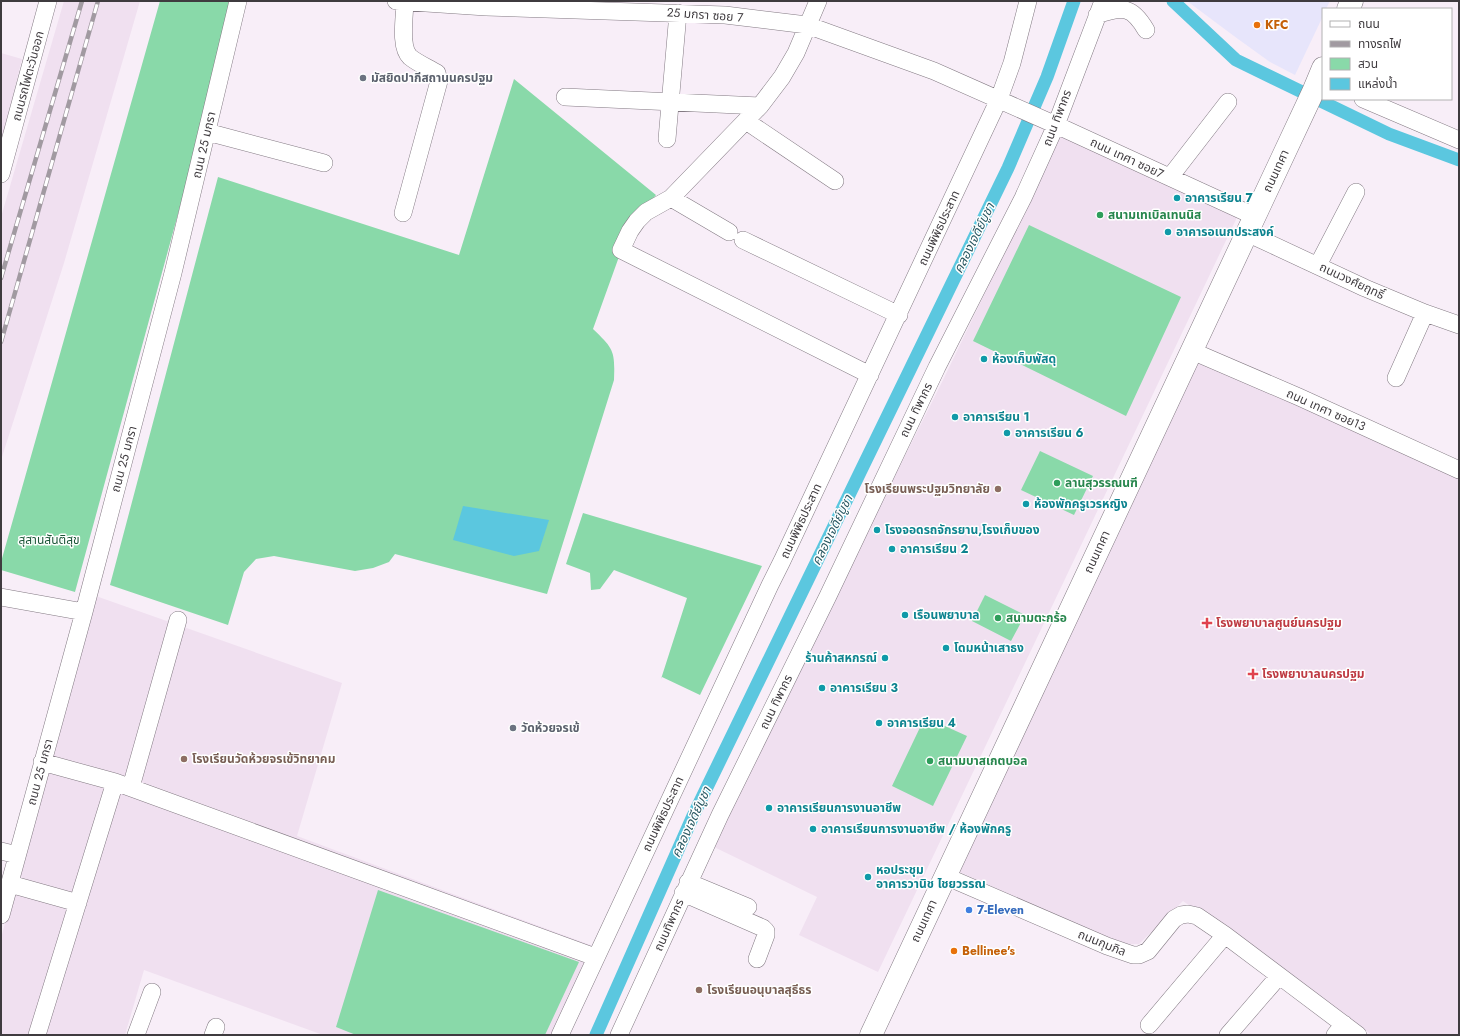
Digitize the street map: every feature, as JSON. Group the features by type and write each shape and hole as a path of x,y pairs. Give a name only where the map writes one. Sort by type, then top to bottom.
{"main road":[{"name":"ถนนเทศา","path":"871,1035 1319,81"}],"street":[{"name":"ถนนรถไฟตะวันออก","path":"1,174 48,1"},
{"name":"ถนน 25 มกรา","path":"1,915 10,884 9,853 42,762 84,612 173,273 238,1"},
{"name":"25 มกรา ซอย 7","path":"396,1 514,4 725,15 807,25 934,71 1004,102"},
{"path":"818,1 796,53 782,77 760,106 671,198 646,212 637,221 630,231 621,250 870,375"},
{"name":"ถนนพิพิธประสาท","path":"560,1035 770,584 786,554 899,315 1004,102 1012,63 1028,1"},
{"path":"403,213 439,81 437,73 410,57 405,51 405,2"},
{"path":"1100,8 1128,10 1138,17 1146,30"},
{"name":"ถนน ทิพากร","path":"720,815 828,596 937,367 1023,198 1051,122 1100,8"},
{"path":"667,139 678,13"},
{"path":"565,97 760,106"},
{"path":"1365,100 1459,140"},
{"name":"ถนน เทศา ซอย7","path":"1004,102 1170,177 1251,224"},
{"path":"1170,177 1228,102"},
{"path":"746,121 835,181"},
{"path":"207,132 324,163"},
{"path":"1318,265 1356,192"},
{"path":"671,198 729,232"},
{"name":"ถนนวงศ์ยฤทธิ์","path":"1251,224 1318,265 1365,288 1425,313 1456,320"},
{"path":"743,240 899,315"},
{"path":"1396,378 1425,313"},
{"name":"ถนน เทศา ซอย13","path":"1192,351 1299,397 1459,470"},
{"path":"1,597 84,612"},
{"path":"37,1035 78,903 123,784 178,620"},
{"path":"42,762 123,784 595,957"},
{"name":"ถนนทิพากร","path":"619,1035 720,815"},
{"name":"ถนนกุมภิล","path":"945,876 1107,946 1133,955 1139,955 1148,951 1174,919 1181,915 1188,914 1197,916 1225,935 1279,976 1340,1030 1358,1035"},
{"path":"10,884 78,903"},
{"path":"686,888 748,907"},
{"path":"686,888 763,928 766,931 766,935 757,959"},
{"path":"1149,1024 1225,935"},
{"path":"1228,1035 1279,976"},
{"path":"136,1035 152,992"}],"shaded area":[{"path":"64,1 140,1 64,263 1,460 1,217"},
{"path":"1187,1 1330,1 1326,8 1322,8 1322,18 1295,75 1270,62"},
{"path":"1,53 22,59 1,144"},
{"name":"โรงเรียนพระปฐมวิทยาลัย","path":"1063,131 1241,209 878,972 799,935 817,897 714,847 833,600 944,378"},
{"name":"โรงพยาบาลนครปฐม","path":"1198,359 1459,479 1459,1035 1372,1035 1183,901 1139,944 1121,944 955,870"},
{"name":"โรงเรียนวัดห้วยจรเข้วิทยาคม","path":"93,595 342,683 297,836 593,946 552,1035 323,1035 144,970 125,1035 1,1035 1,938"}],"green space":[{"name":"สุสานสันติสุข","path":"160,1 236,1 75,592 1,570 1,562"},
{"path":"514,79 656,195 638,216 625,240 593,329 605,341 612,351 614,380 547,594 395,554 389,562 373,568 355,571 274,556 256,559 244,572 228,625 110,585 218,177 459,255"},
{"path":"1029,225 1181,297 1126,416 973,341"},
{"name":"ลานสุวรรณนฑี","path":"1040,451 1093,476 1074,515 1021,490"},
{"path":"583,513 762,566 700,695 662,677 661,679 687,598 614,570 600,589 591,590 590,573 566,564"},
{"name":"สนามตะกร้อ","path":"985,595 1025,615 1011,641 972,621"},
{"name":"สนามบาสเกตบอล","path":"925,717 967,736 933,806 892,786"},
{"path":"378,890 579,962 545,1035 356,1035 336,1027"}],"water":[{"path":"463,506 549,520 539,551 514,556 453,540"}],"waterway":[{"name":"คลองเจดีย์บูชา","path":"596,1035 693,816 1008,168 1047,77 1074,1"},
{"path":"1173,1 1236,60 1389,134 1459,160"}],"railway":[{"path":"1,278 82,1"},
{"path":"1,342 98,1"}],"place":[{"name":"KFC","path":"1257,25"},
{"name":"มัสยิดปากีสถานนครปฐม","path":"363,78"},
{"name":"อาคารเรียน 7","path":"1177,198"},
{"name":"สนามเทเบิลเทนนิส","path":"1100,215"},
{"name":"อาคารอเนกประสงค์","path":"1168,232"},
{"name":"ห้องเก็บพัสดุ","path":"984,359"},
{"name":"อาคารเรียน 1","path":"955,417"},
{"name":"อาคารเรียน 6","path":"1007,433"},
{"name":"ลานสุวรรณนฑี","path":"1057,483"},
{"name":"โรงเรียนพระปฐมวิทยาลัย","path":"998,489"},
{"name":"ห้องพักครูเวรหญิง","path":"1026,504"},
{"name":"โรงจอดรถจักรยาน,โรงเก็บของ","path":"877,530"},
{"name":"อาคารเรียน 2","path":"892,549"},
{"name":"เรือนพยาบาล","path":"905,615"},
{"name":"สนามตะกร้อ","path":"998,618"},
{"name":"โรงพยาบาลศูนย์นครปฐม","path":"1207,623"},
{"name":"โดมหน้าเสาธง","path":"946,648"},
{"name":"ร้านค้าสหกรณ์","path":"885,658"},
{"name":"โรงพยาบาลนครปฐม","path":"1253,674"},
{"name":"อาคารเรียน 3","path":"822,688"},
{"name":"อาคารเรียน 4","path":"879,723"},
{"name":"วัดห้วยจรเข้","path":"513,728"},
{"name":"โรงเรียนวัดห้วยจรเข้วิทยาคม","path":"184,759"},
{"name":"สนามบาสเกตบอล","path":"930,761"},
{"name":"อาคารเรียนการงานอาชีพ","path":"769,808"},
{"name":"อาคารเรียนการงานอาชีพ / ห้องพักครู","path":"813,829"},
{"name":"หอประชุม อาคารวานิช ไชยวรรณ","path":"868,877"},
{"name":"7-Eleven","path":"969,910"},
{"name":"Bellinee's","path":"954,951"},
{"name":"โรงเรียนอนุบาลสุธีธร","path":"699,990"}]}
